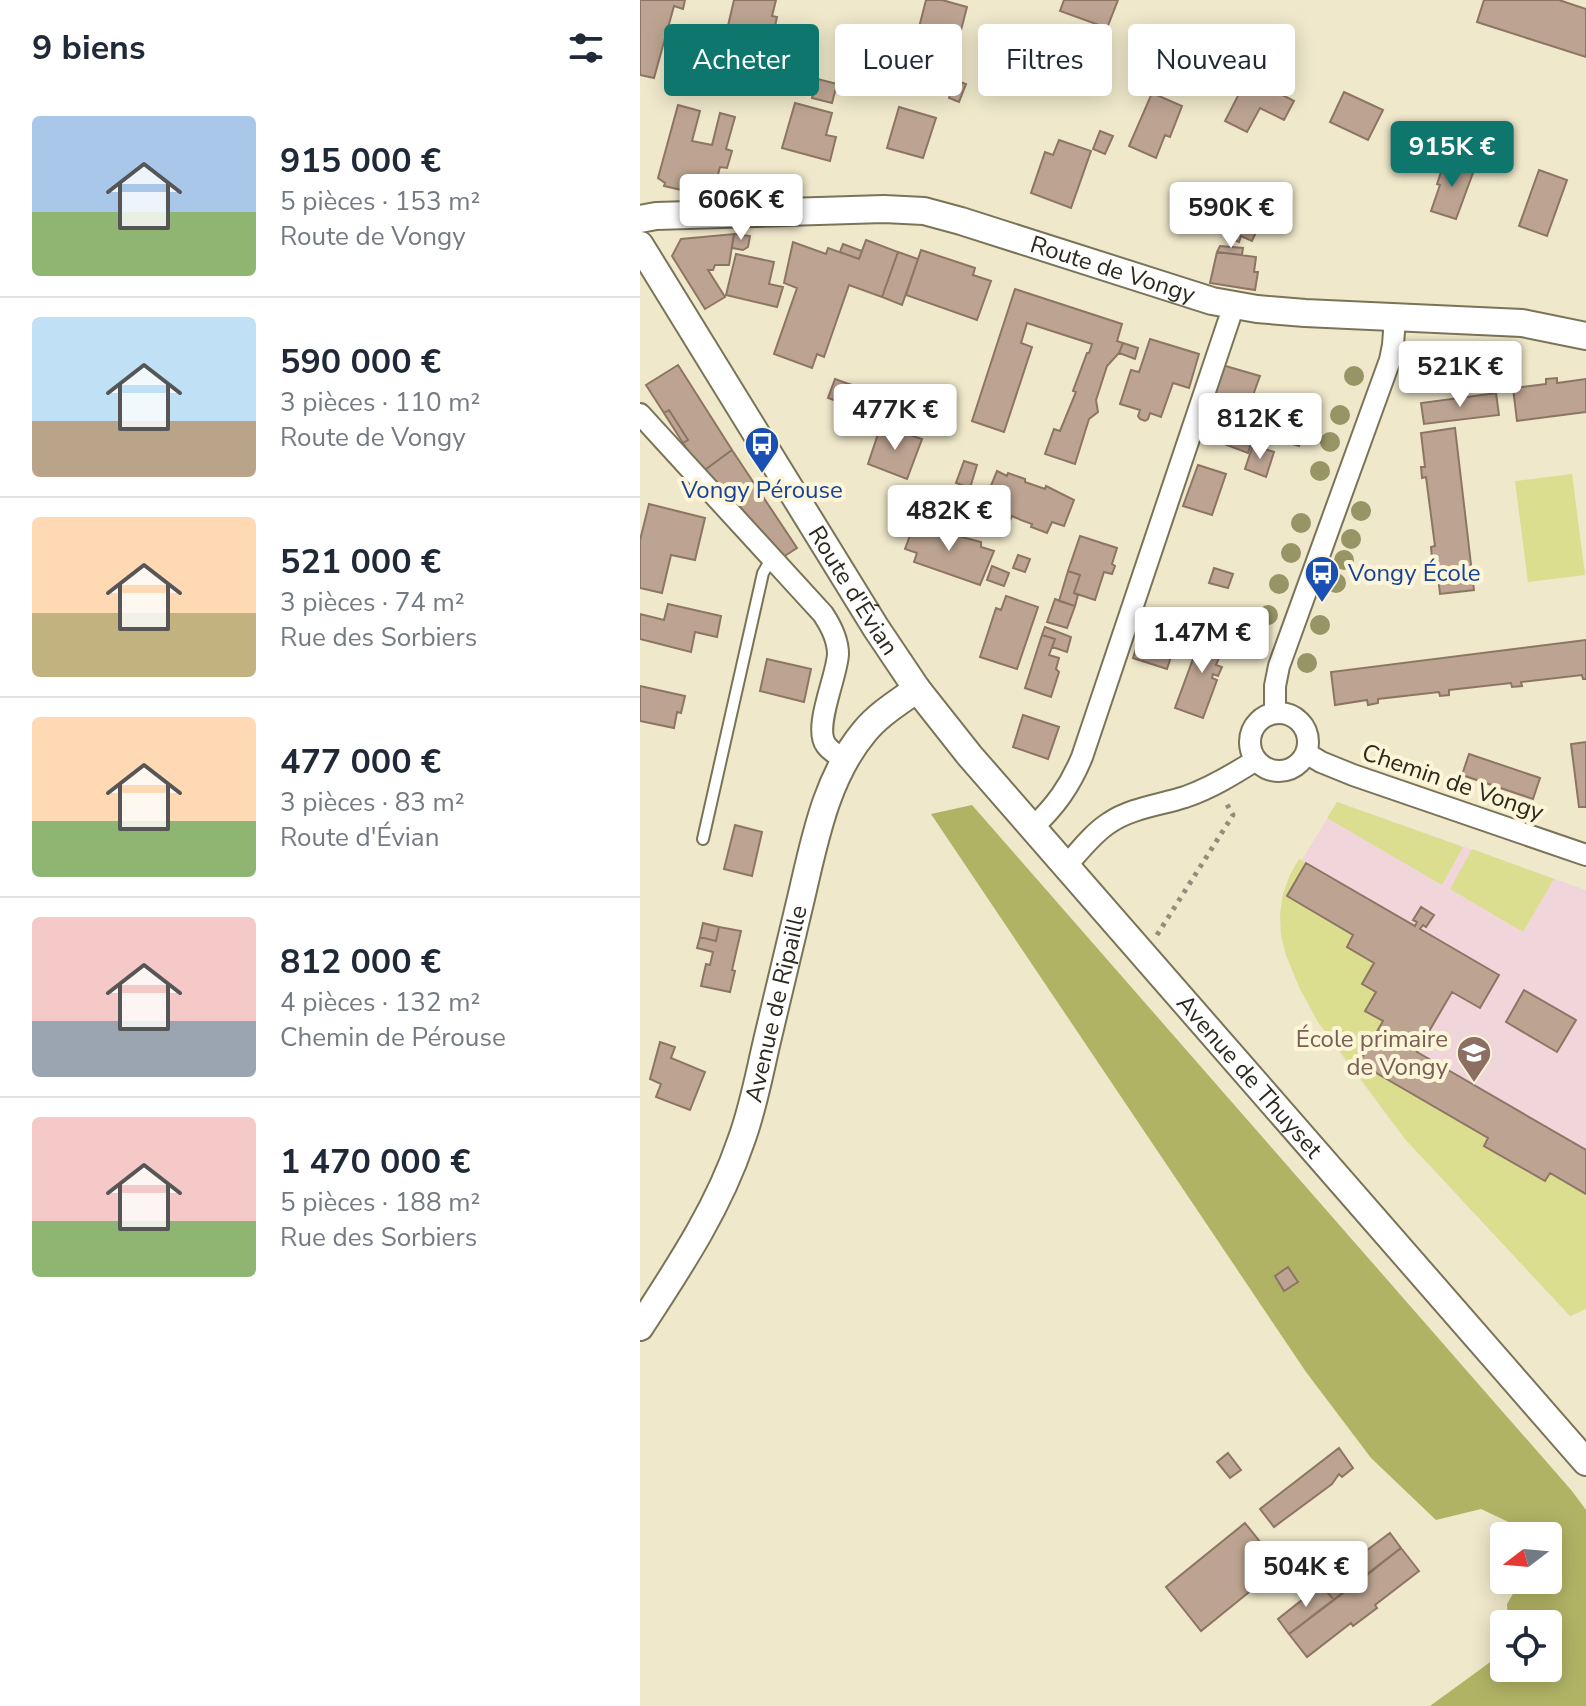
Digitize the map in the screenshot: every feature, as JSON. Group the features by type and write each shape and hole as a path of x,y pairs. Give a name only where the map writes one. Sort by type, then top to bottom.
{"street":[{"name":"Route de Vongy","path":"640,219 711,214 914,210 961,221 1195,297 1234,305 1305,313 1522,323 1586,336"},
{"name":"Route d'Évian","path":"640,245 876,628 917,689"},
{"path":"1032,828 1063,796 1082,757 1234,305"},
{"path":"1275,713 1279,666 1390,360 1395,317"},
{"path":"640,414 831,626 838,653 821,734 827,747 846,760"},
{"name":"Avenue de Ripaille","path":"640,1327 707,1222 742,1139 820,823 833,785 865,731 917,689"},
{"name":"Avenue de Thuyset","path":"917,689 963,749 1065,867 1586,1462"},
{"path":"1275,713 1295,717 1307,733 1306,753 1293,767 1273,770 1256,760 1252,751 1252,731 1258,723 1275,713"},
{"name":"Chemin de Vongy","path":"1306,753 1345,772 1586,855"},
{"path":"1065,867 1097,832 1123,815 1199,792 1256,760"}],"lane":[{"path":"703,839 763,573 772,558"}],"path":[{"path":"1159,932 1233,815"}],"shaded area":[{"name":"École primaire de Vongy","path":"1337,802 1586,890 1586,1309 1570,1316 1405,1139 1332,1042 1300,989 1281,935 1283,894 1299,859 1302,860"}],"green space":[{"path":"1572,474 1585,575 1528,582 1515,481"},
{"path":"1337,802 1463,847 1442,885 1327,818"},
{"path":"972,805 1586,1510 1586,1706 1430,1706 1490,1662 1490,1682 1562,1682 1562,1610 1507,1610 1507,1604 1513,1594 1562,1594 1562,1522 1509,1522 1481,1509 1436,1520 1371,1458 1306,1372 931,814"},
{"path":"1472,849 1554,879 1523,932 1450,889"},
{"path":"1299,859 1306,863 1287,897 1353,935 1347,947 1374,963 1362,984 1376,992 1365,1011 1383,1021 1360,1063 1488,1138 1484,1146 1544,1181 1550,1173 1586,1194 1586,1309 1570,1316 1405,1139 1318,1022 1300,989 1281,935 1283,894"}],"building":[{"path":"640,0 685,0 683,9 674,6 669,24 664,24 664,42 654,78 640,75"},
{"path":"734,0 776,0 772,16 777,17 775,24 728,24"},
{"path":"926,0 942,0 967,7 962,26 920,24"},
{"path":"1064,0 1118,0 1109,24 1096,24 1060,11"},
{"path":"1484,0 1559,0 1586,9 1586,57 1477,22"},
{"path":"819,79 835,83 832,103 812,98 819,96"},
{"path":"1344,92 1383,110 1368,140 1330,122"},
{"path":"950,96 961,96 959,102"},
{"path":"1151,96 1159,96 1182,106 1170,137 1165,135 1156,158 1129,146"},
{"path":"1238,96 1284,96 1294,101 1284,120 1260,108 1247,132 1225,121"},
{"path":"795,103 832,113 826,135 836,137 830,161 782,148"},
{"path":"678,105 700,111 692,141 712,145 720,113 735,117 726,149 732,151 727,168 720,167 712,197 664,186 665,183 658,178"},
{"path":"899,107 936,118 923,158 887,148"},
{"path":"1100,131 1113,136 1105,154 1093,149"},
{"path":"1059,140 1091,151 1071,208 1031,193 1045,152 1053,155"},
{"path":"1445,160 1474,170 1456,219 1431,211"},
{"path":"1539,170 1567,180 1547,236 1519,226"},
{"path":"1245,207 1264,215 1252,241 1241,236 1239,242 1231,238"},
{"path":"734,234 750,236 748,247 743,250 732,248"},
{"path":"734,234 729,265 715,265 713,270 708,270 725,297 705,309 672,256 681,239"},
{"path":"866,240 898,252 882,297 849,285 824,357 817,354 812,368 774,354 797,288 784,283 793,242 826,254 828,248 859,259"},
{"path":"843,244 862,251 859,259 840,252"},
{"path":"1220,246 1243,248 1242,255 1217,252"},
{"path":"921,250 975,268 973,275 991,281 977,320 906,295"},
{"path":"898,252 918,259 902,305 882,297"},
{"path":"1217,252 1256,257 1254,272 1258,272 1255,290 1210,283"},
{"path":"736,254 774,262 769,284 783,287 777,307 726,295"},
{"path":"1015,289 1122,324 1117,341 1123,343 1119,353 1107,366 1096,400 1098,412 1089,419 1075,464 1045,454 1054,429 1060,431 1092,344 1027,323 1021,343 1032,347 1004,432 972,421"},
{"path":"1150,339 1199,354 1189,388 1173,383 1161,417 1150,413 1145,421 1138,416 1140,410 1120,404 1131,370 1139,372"},
{"path":"1123,343 1138,348 1135,359 1119,353"},
{"path":"678,365 732,450 702,472 683,443 688,440 669,410 664,413 646,385"},
{"path":"1222,365 1260,376 1248,409 1226,406 1226,402 1212,397"},
{"path":"1557,378 1557,383 1586,379 1586,412 1517,421 1513,388 1546,384 1546,379"},
{"path":"835,379 849,384 842,403 828,398"},
{"path":"849,384 873,392 865,412 842,403"},
{"path":"1496,393 1499,415 1424,424 1421,403"},
{"path":"1270,401 1309,414 1299,446 1260,434"},
{"path":"669,410 688,440 683,443 664,413"},
{"path":"1231,424 1255,431 1248,453 1224,444"},
{"path":"881,425 922,439 907,479 868,464"},
{"path":"1455,428 1474,590 1440,594 1436,557 1432,558 1431,547 1435,546 1426,477 1422,478 1421,467 1425,467 1421,433"},
{"path":"1253,445 1274,452 1266,477 1245,469"},
{"path":"732,450 797,548 780,559 738,504 733,508 702,472"},
{"path":"964,461 977,465 970,488 956,483"},
{"path":"1198,465 1226,474 1212,515 1183,506"},
{"path":"997,471 1045,489 1046,486 1074,500 1064,526 1052,522 1047,533 1012,516 1010,520 994,514 998,503 986,498"},
{"path":"649,504 705,518 695,560 671,555 662,593 640,588 640,540"},
{"path":"915,522 927,527 929,523 944,529 943,532 981,542 981,547 994,551 980,585 914,562 917,553 905,549"},
{"path":"1080,536 1117,548 1112,574 1104,572 1095,600 1074,593 1080,575 1068,571"},
{"path":"1018,555 1030,559 1025,572 1013,568"},
{"path":"992,566 1009,573 1004,586 987,580"},
{"path":"1214,568 1233,574 1228,588 1209,583"},
{"path":"1068,571 1080,575 1074,593 1078,595 1075,606 1059,601"},
{"path":"1006,596 1038,607 1017,669 980,657 996,608 1001,610"},
{"path":"1055,599 1075,606 1067,628 1047,622"},
{"path":"668,604 721,616 717,637 695,632 691,652 640,639 640,614 664,620"},
{"path":"1157,626 1167,630 1165,634 1177,638 1167,669 1133,658 1143,627 1155,631"},
{"path":"1045,627 1071,637 1067,652 1052,647 1055,639 1042,635"},
{"path":"1204,629 1227,638 1216,665 1222,667 1218,676 1213,674 1212,678 1217,680 1203,718 1175,708"},
{"path":"1042,635 1055,639 1049,655 1059,658 1056,669 1059,672 1051,697 1025,688"},
{"path":"1586,640 1586,679 1582,675 1521,682 1522,686 1512,687 1511,683 1449,690 1449,695 1440,696 1439,692 1378,699 1378,703 1368,705 1367,700 1335,705 1331,672"},
{"path":"767,659 811,669 804,702 760,691"},
{"path":"640,686 685,696 674,728 640,721"},
{"path":"1023,715 1059,727 1048,759 1013,747"},
{"path":"1586,742 1586,807 1579,807 1571,744"},
{"path":"1469,754 1540,778 1533,799 1462,775"},
{"path":"735,825 762,832 752,876 724,869"},
{"path":"1306,863 1415,926 1417,922 1413,920 1421,907 1434,915 1426,927 1423,925 1420,929 1499,975 1480,1008 1452,992 1417,1052 1586,1150 1586,1194 1550,1173 1545,1181 1484,1146 1488,1138 1359,1063 1383,1021 1365,1011 1376,992 1362,984 1374,963 1347,947 1353,935 1287,896"},
{"path":"703,923 719,927 716,941 700,937"},
{"path":"719,927 741,931 730,992 701,986 706,964 710,965 713,952 697,948 700,937 716,941"},
{"path":"1524,990 1576,1020 1557,1052 1506,1022"},
{"path":"660,1042 675,1047 671,1058 705,1072 690,1110 656,1097 661,1084 650,1079"},
{"path":"1288,1267 1298,1282 1284,1291 1275,1276"},
{"path":"1339,1448 1353,1468 1342,1477 1339,1474 1332,1484 1274,1527 1260,1509"},
{"path":"1228,1453 1241,1470 1230,1478 1217,1462"},
{"path":"1245,1523 1280,1567 1201,1631 1166,1587"},
{"path":"1390,1533 1401,1548 1358,1582 1346,1566"},
{"path":"1401,1548 1419,1571 1375,1605 1377,1608 1353,1626 1351,1623 1307,1657 1289,1634"},
{"path":"1343,1562 1358,1582 1334,1600 1318,1581"},
{"path":"1321,1585 1334,1600 1289,1634 1278,1619"}],"place":[{"name":"Vongy Pérouse","path":"762,475"},
{"name":"Vongy École","path":"1322,604"},
{"name":"École primaire de Vongy","path":"1474,1084"}]}
